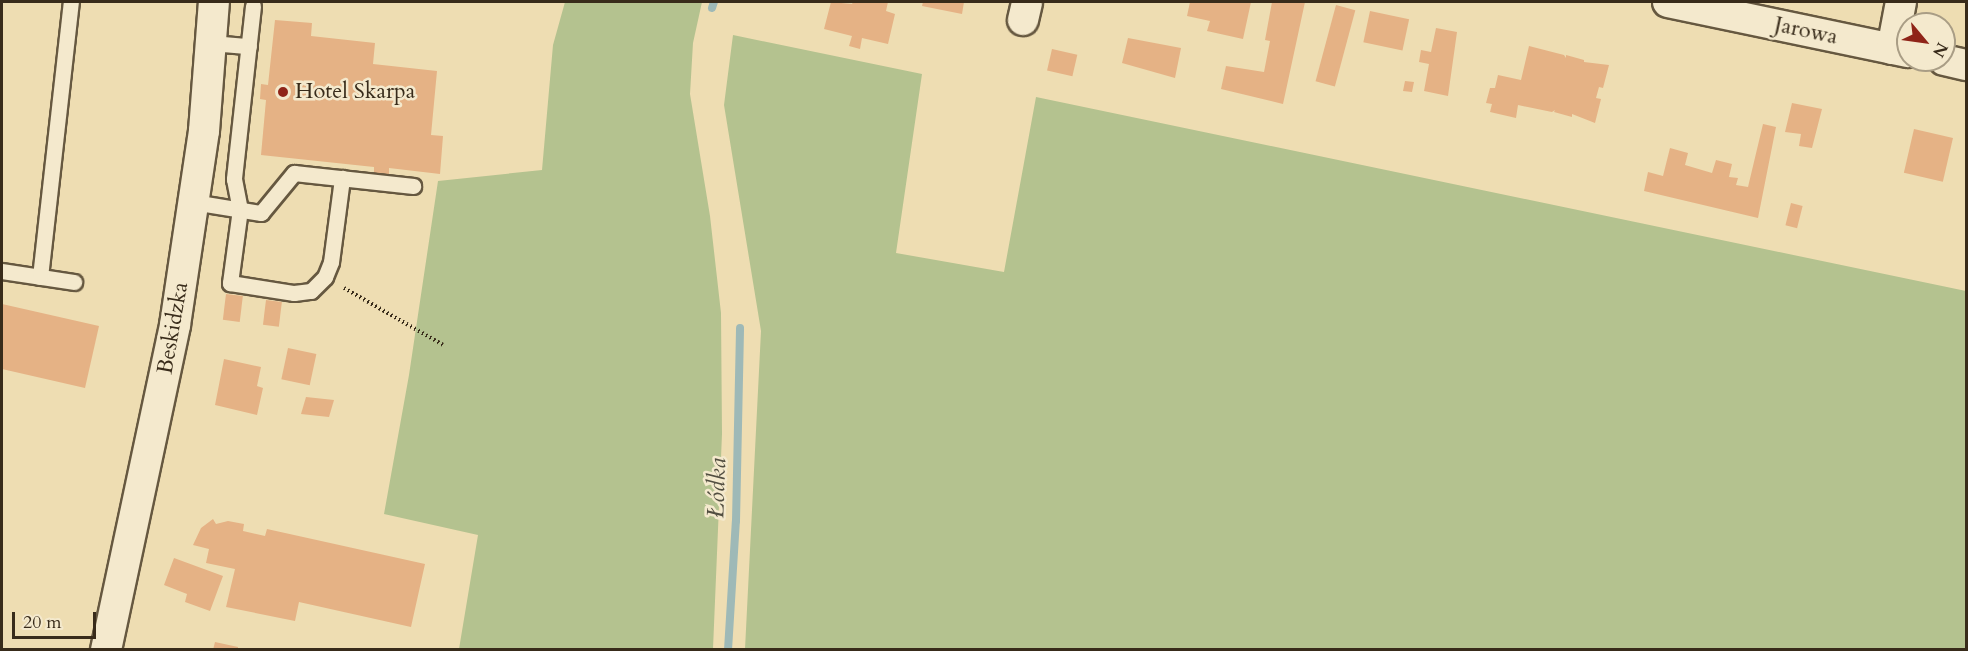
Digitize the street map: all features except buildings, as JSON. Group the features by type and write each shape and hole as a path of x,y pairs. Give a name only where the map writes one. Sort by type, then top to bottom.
{"street":[{"name":"Beskidzka","path":"106,650 175,325 204,131 214,2"},
{"name":"Jarowa","path":"1668,2 1896,49"}],"lane":[{"path":"40,277 71,2"},
{"path":"253,6 234,179 240,209 230,284 294,294 311,291 325,277 331,262 342,178"},
{"path":"211,43 249,46"},
{"path":"194,202 261,213 294,173 413,186"},
{"path":"2,271 74,282"}],"path":[{"path":"325,277 443,345"}],"green space":[{"path":"565,2 702,2 693,43 690,94 710,216 721,313 722,434 713,649 459,649 478,535 384,514 409,375 438,181 542,170 553,45"},
{"path":"733,35 922,74 896,253 1004,272 1036,97 1966,291 1966,649 745,649 761,331 724,105"}],"waterway":[{"name":"Łódka","path":"712,8 714,2"},
{"name":"Łódka","path":"728,650 736,521 740,328"}],"place":[{"name":"Hotel Skarpa","path":"283,92"}]}
